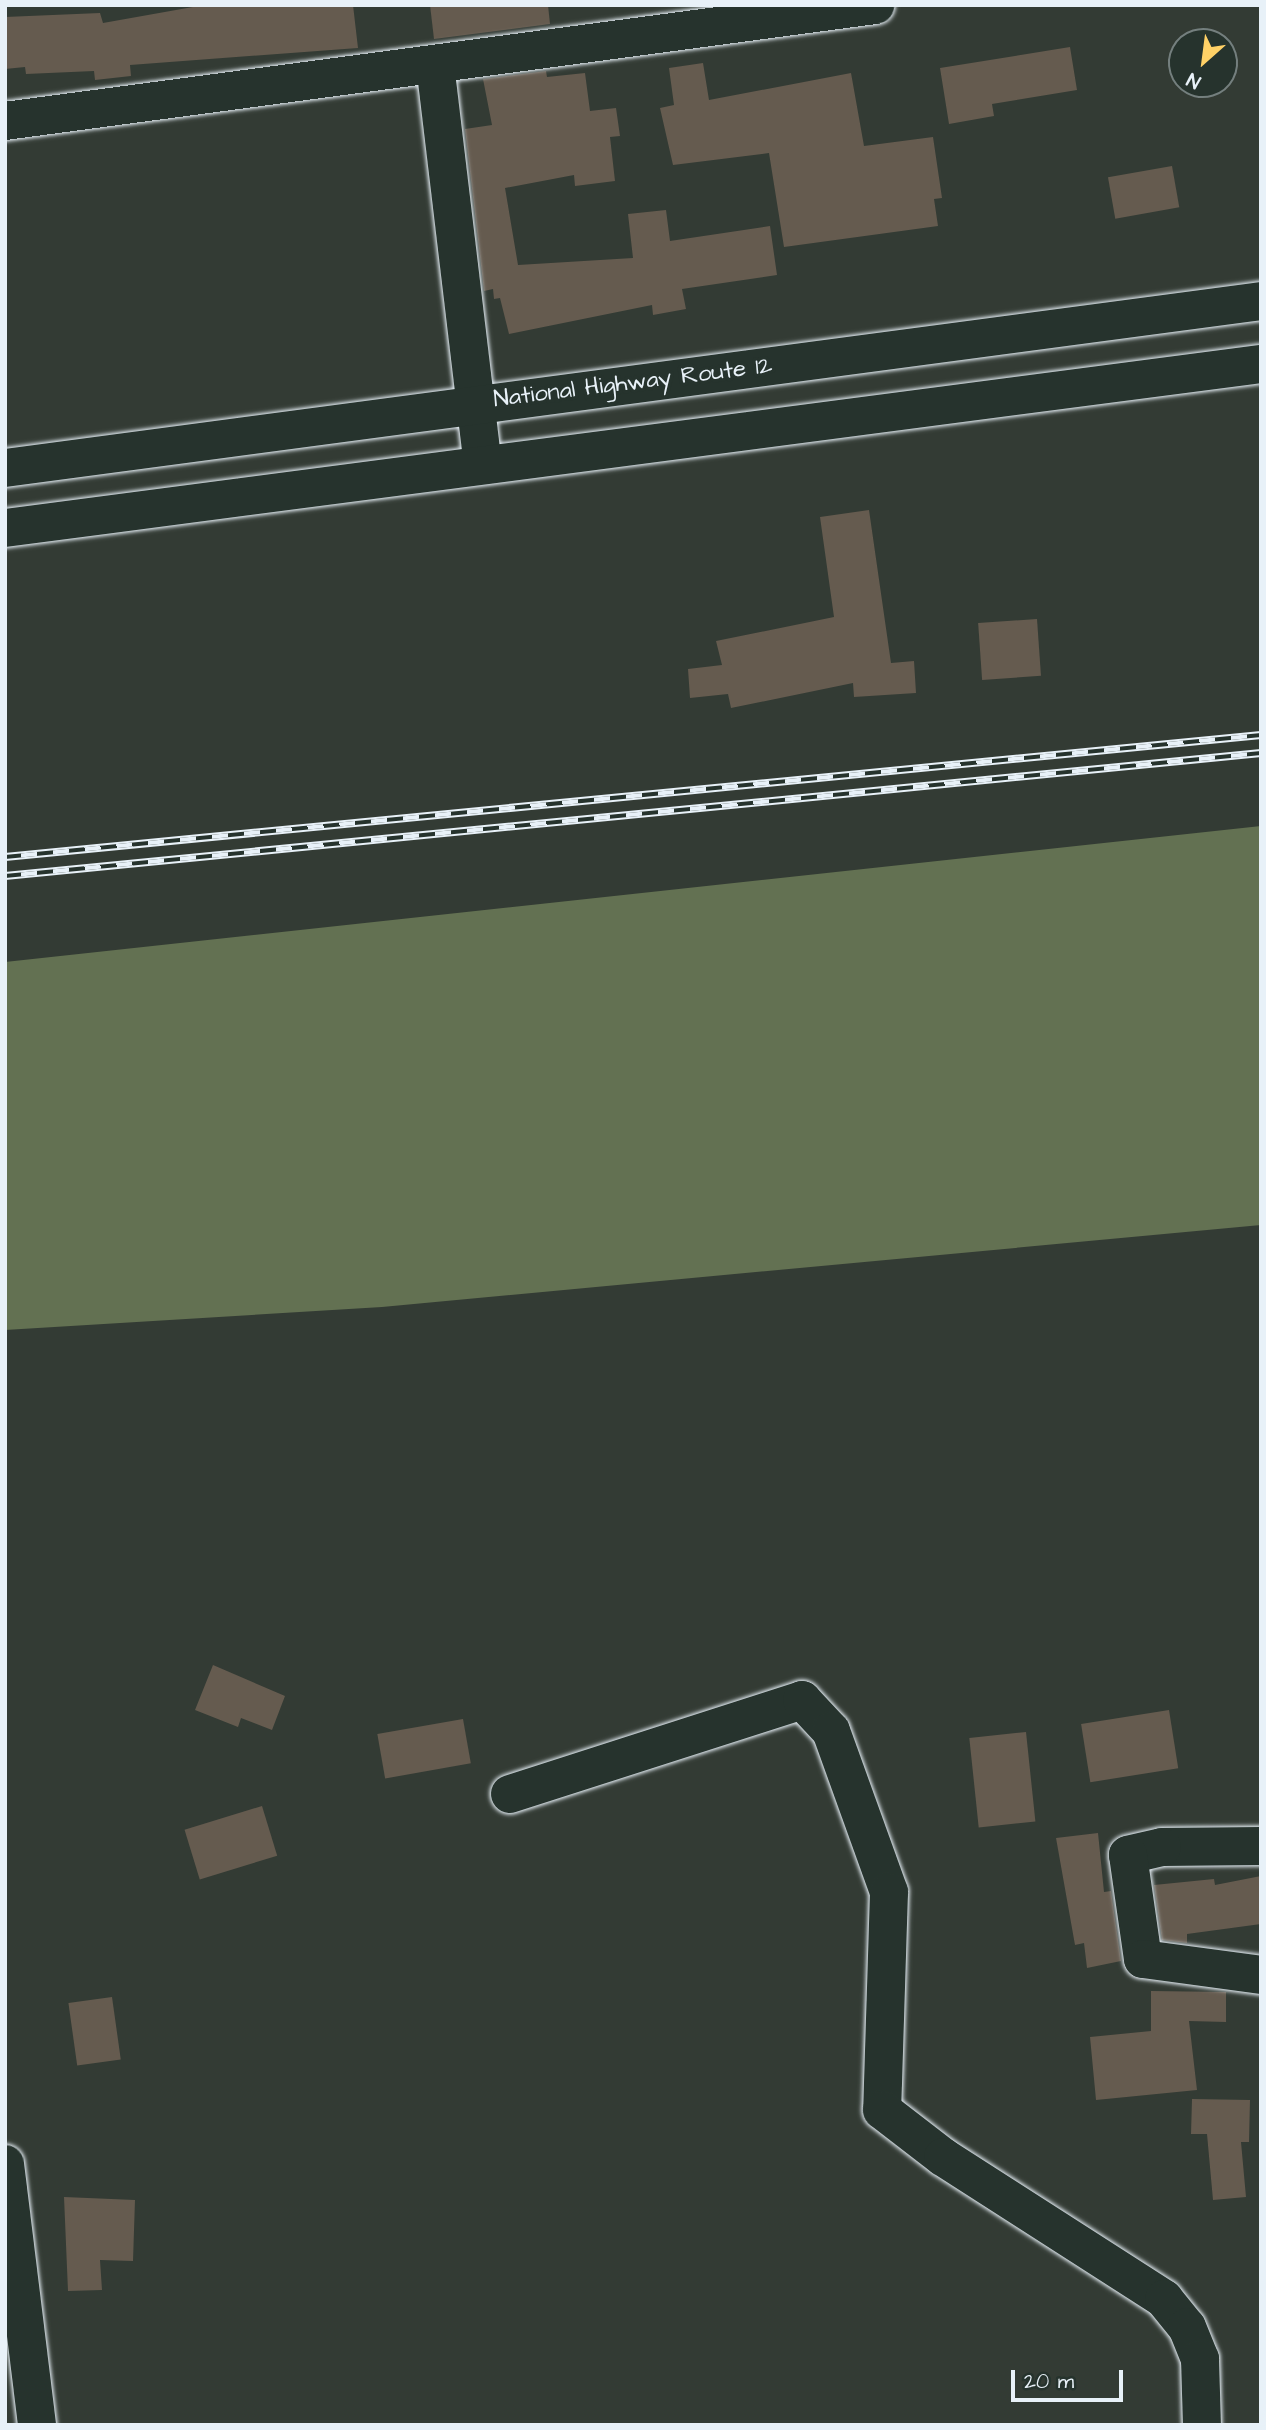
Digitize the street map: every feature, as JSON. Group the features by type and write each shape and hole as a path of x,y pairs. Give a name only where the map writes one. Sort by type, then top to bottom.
{"main road":[{"path":"5,121 435,64 754,13 875,5"},
{"path":"435,64 483,464"},
{"name":"National Highway Route 12","path":"5,468 475,403 1261,301"},
{"path":"5,528 1261,364"},
{"path":"510,1794 802,1700 831,1731 889,1892 882,2110 943,2157 1164,2299 1187,2327 1200,2359 1202,2425"},
{"path":"1261,1846 1163,1847 1128,1855 1143,1959 1261,1975"},
{"path":"5,2164 37,2425"}],"green space":[{"path":"1261,826 1261,1225 382,1307 5,1330 5,962"}],"building":[{"path":"204,5 353,5 358,48 130,65 131,76 95,80 94,71 26,74 25,67 5,69 5,17 100,13 103,23"},
{"path":"430,5 548,5 550,24 434,39"},
{"path":"1070,47 1077,90 992,104 994,116 949,124 940,68"},
{"path":"703,63 709,100 851,73 864,146 933,137 942,198 934,199 938,226 784,247 769,153 673,165 660,108 674,105 669,68"},
{"path":"546,71 547,77 585,73 590,111 616,108 620,136 610,137 615,181 575,186 574,175 505,188 518,265 633,258 628,214 666,210 670,241 770,226 777,275 682,289 686,309 653,315 652,305 509,334 500,298 494,299 493,289 484,291 465,129 492,125 483,79"},
{"path":"1172,166 1179,207 1115,219 1108,177"},
{"path":"869,510 891,663 914,661 916,693 854,697 853,683 731,708 728,694 690,698 688,669 722,665 716,641 834,617 820,517"},
{"path":"1037,619 1041,676 982,680 978,623"},
{"path":"213,1665 285,1696 272,1730 241,1718 238,1727 195,1710"},
{"path":"1169,1710 1178,1768 1090,1782 1081,1724"},
{"path":"463,1719 471,1763 385,1778 377,1734"},
{"path":"1026,1732 1035,1822 979,1827 969,1738"},
{"path":"262,1806 277,1856 200,1879 185,1830"},
{"path":"1098,1833 1104,1892 1111,1891 1121,1961 1087,1968 1084,1943 1075,1945 1056,1838"},
{"path":"1261,1876 1261,1924 1187,1934 1187,1943 1162,1940 1154,1885 1214,1879 1215,1885"},
{"path":"1151,1991 1226,1992 1226,2022 1189,2021 1197,2090 1096,2100 1090,2037 1151,2031"},
{"path":"112,1997 121,2059 77,2066 68,2003"},
{"path":"1192,2099 1250,2100 1249,2142 1241,2142 1246,2197 1213,2200 1207,2134 1191,2134"},
{"path":"64,2197 135,2200 133,2261 100,2260 102,2290 68,2291"}],"railway":[{"path":"5,857 1261,735"},
{"path":"5,876 1261,753"}]}
